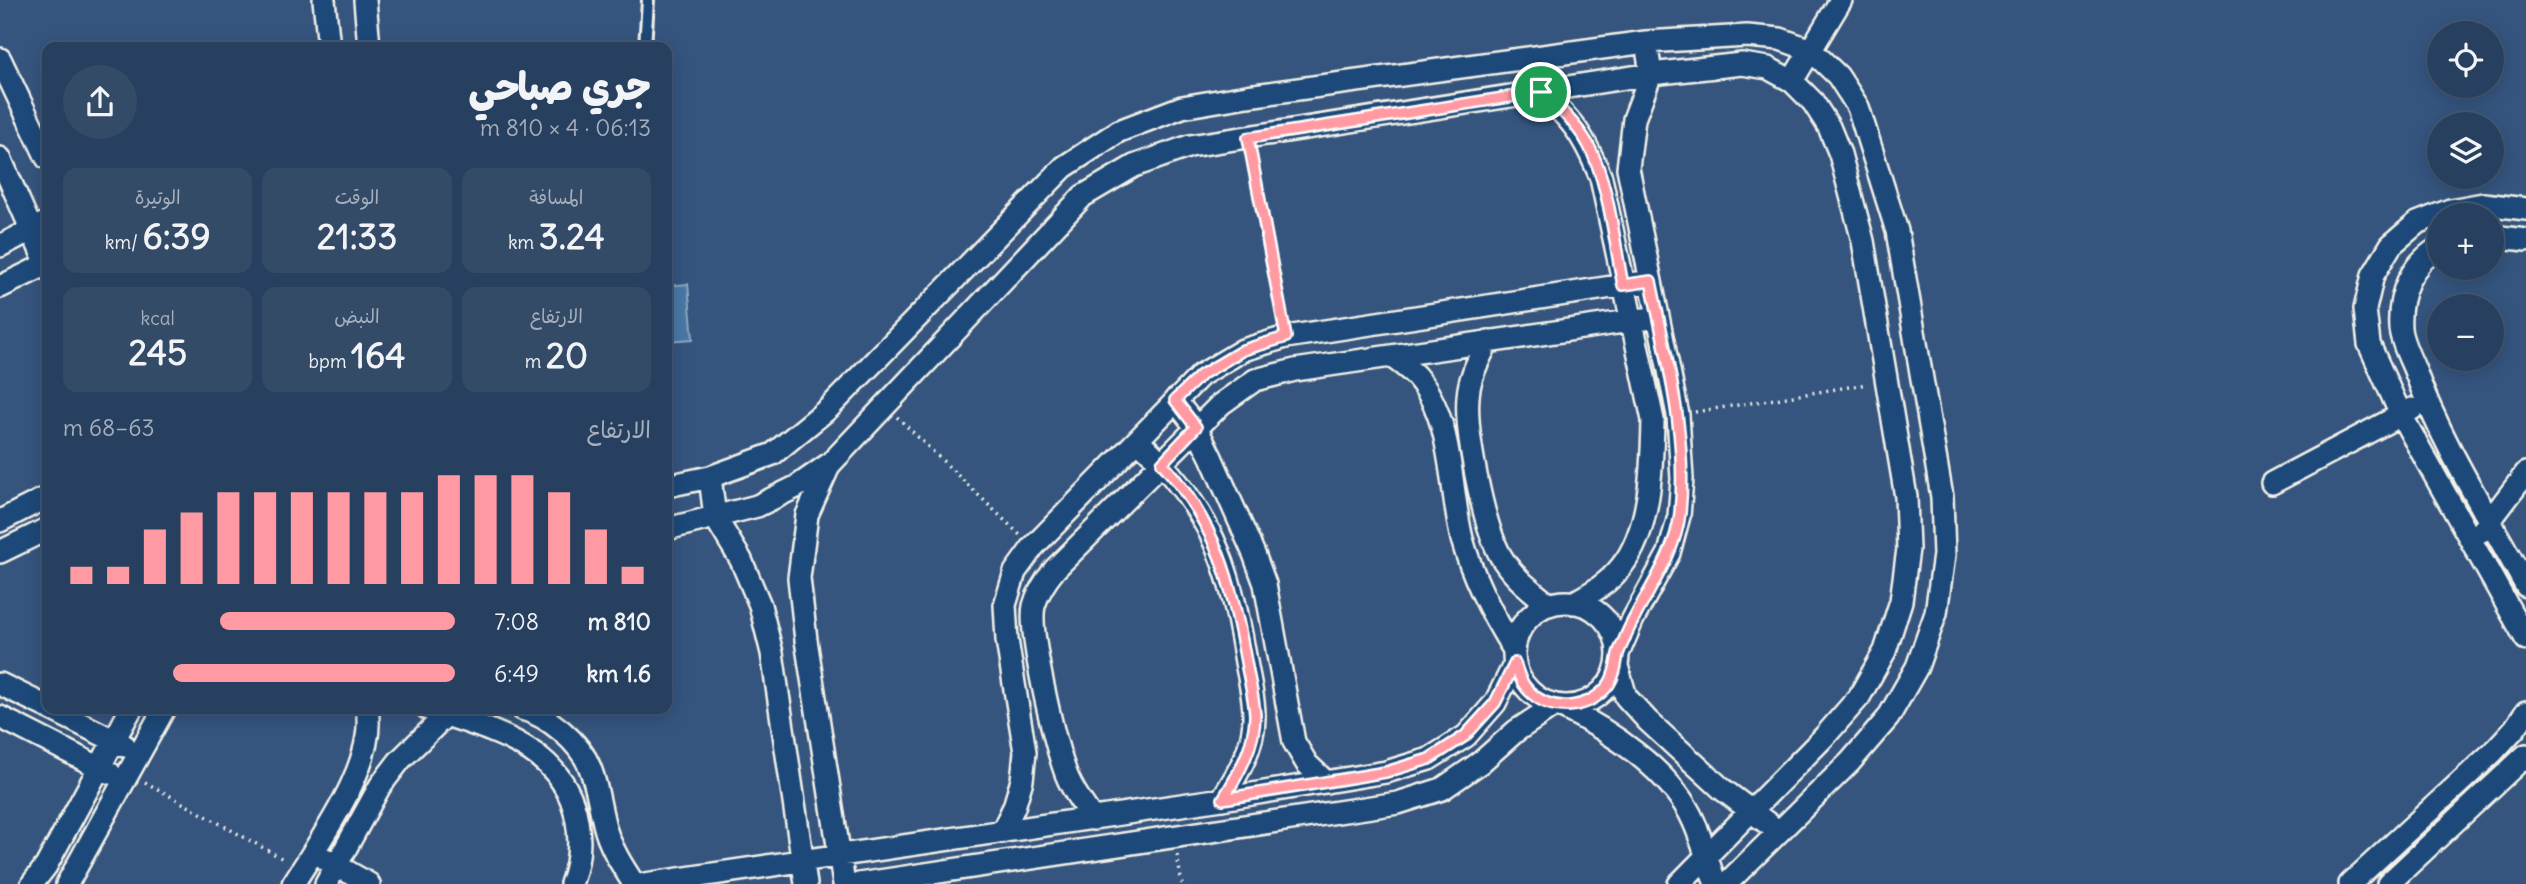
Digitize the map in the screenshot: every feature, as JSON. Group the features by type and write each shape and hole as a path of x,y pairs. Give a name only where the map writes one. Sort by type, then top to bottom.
{"street":[{"path":"324,0 328,42"},
{"path":"365,0 369,42"},
{"path":"1792,81 1841,0"},
{"path":"672,485 710,477 773,454 829,408 1064,167 1119,131 1181,107 1646,42 1746,36 1780,39 1811,50 1838,76 1858,107 1896,231 1942,497 1944,555 1936,613 1917,667 1888,718 1850,762 1726,884"},
{"path":"859,884 1398,803 1442,789 1481,762 1516,732 1558,706 1579,705 1597,697 1610,683 1633,619 1670,553 1679,516 1682,479 1678,415 1628,168 1634,119 1651,74 1646,42"},
{"path":"0,59 42,147"},
{"path":"672,528 757,506 796,487 832,462 1083,196 1134,166 1190,146 1651,74 1742,64 1768,68 1792,81 1812,102 1840,154 1863,241 1906,497 1909,549 1901,601 1885,651 1859,697 1825,736 1679,884"},
{"path":"1541,92 1567,115 1587,144 1601,178 1653,420 1647,501 1636,540 1622,567 1600,588 1573,603"},
{"path":"0,158 39,226 0,246"},
{"path":"2526,209 2483,204 2450,210 2417,223 2391,245 2373,275 2365,309 2369,344 2400,415 2526,639"},
{"path":"2504,237 2526,240"},
{"path":"2427,255 2410,276 2400,302 2400,331 2426,401 2526,586"},
{"path":"0,287 42,267"},
{"path":"1002,832 1014,807 1026,752 1007,640 1005,605 1015,572 1033,547 1201,375 1243,350 1286,337 1651,281"},
{"path":"1093,819 1064,770 1056,743 1033,634 1034,607 1043,583 1049,576 1221,404 1255,380 1295,370 1658,317"},
{"path":"1488,341 1475,367 1468,395 1468,424 1487,525 1501,557 1522,584 1549,605"},
{"path":"1391,356 1416,376 1434,403 1443,433 1462,538 1475,578 1514,657 1520,678 1528,690 1540,700 1595,723 1626,744 1674,789 1694,822 1716,884"},
{"path":"1175,400 1196,427 1240,521 1265,584 1294,742 1307,764 1326,782"},
{"path":"2272,483 2426,401"},
{"path":"1138,440 1180,483 1220,551 1236,602 1255,715 1246,755 1223,799"},
{"path":"832,462 807,515 799,578 844,884"},
{"path":"2473,544 2526,473"},
{"path":"710,477 715,517 741,560 760,605 769,641 806,884"},
{"path":"0,521 42,500"},
{"path":"0,552 42,531"},
{"path":"646,884 1223,799 1386,772 1429,759 1465,736 1495,703 1514,657 1519,631 1532,615 1549,605 1573,603 1591,608 1605,620 1615,636 1626,697 1695,766 1779,832"},
{"path":"0,684 42,705"},
{"path":"2350,884 2493,751 2526,712"},
{"path":"61,714 139,753"},
{"path":"32,884 46,866 128,714"},
{"path":"67,884 161,714"},
{"path":"367,714 367,747 357,776 303,868 369,884"},
{"path":"331,875 380,786 435,714"},
{"path":"442,714 517,742 543,758 563,781 575,810 580,839 577,869 571,884"},
{"path":"536,714 565,733 589,764 607,832 618,860 634,884"},
{"path":"0,717 99,767 126,776"},
{"path":"2388,884 2526,755"}],"lane":[{"path":"645,42 648,0"}],"path":[{"path":"1248,138 1286,337"},
{"path":"1678,415 1886,381"},
{"path":"886,406 1033,547"},
{"path":"126,776 303,868"},
{"path":"1174,837 1182,884"}],"water":[{"path":"688,284 693,339 672,341 672,286"}],"route":[{"path":"1541,92 1567,115 1587,144 1601,178 1623,285 1651,281 1678,415 1682,479 1679,516 1670,553 1633,619 1618,653 1617,666 1610,683 1597,697 1579,705 1560,706 1540,700 1528,690 1515,663 1495,703 1465,736 1429,759 1386,772 1223,799 1238,774 1249,745 1255,715 1236,602 1220,551 1195,505 1162,463 1196,427 1175,400 1201,375 1243,350 1286,337 1248,138 1541,92"}]}
